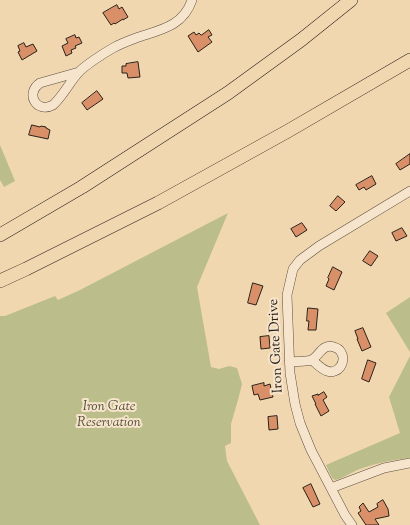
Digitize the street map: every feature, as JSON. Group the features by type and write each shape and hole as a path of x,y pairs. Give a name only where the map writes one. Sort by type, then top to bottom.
{"highway":[{"path":"0,235 82,187 228,93 301,40 351,0"},
{"path":"0,281 158,203 288,132 410,60"}],"street":[{"path":"79,72 38,84 33,91 35,102 42,107 53,105 79,72 114,48 135,38 170,26 182,16 192,0"},
{"name":"Iron Gate Drive","path":"352,525 345,515 311,450 300,423 290,373 287,295 292,270 300,260 318,246 410,191"},
{"path":"289,362 312,360"},
{"path":"331,488 384,468 410,464"}],"green space":[{"path":"0,145 15,181 4,187 0,180"},
{"name":"Iron Gate Reservation","path":"228,213 197,287 211,367 219,369 229,366 237,368 242,384 231,424 231,443 225,446 227,461 260,525 0,525 0,316 5,316 55,296 58,300"},
{"path":"410,297 410,352 386,313"},
{"path":"410,356 410,458 372,465 335,480 332,478 326,465 400,433 389,397"}],"building":[{"path":"117,5 119,9 122,7 128,17 111,25 103,13"},
{"path":"209,30 212,35 208,37 212,42 198,52 188,36 194,32 196,35 199,33 201,35"},
{"path":"75,35 76,38 79,37 82,43 75,46 76,48 71,50 72,53 66,56 62,46 68,43 66,39"},
{"path":"24,43 26,47 33,44 37,51 22,60 18,52 20,51 18,46"},
{"path":"138,62 140,77 128,78 127,73 122,73 122,66"},
{"path":"97,91 103,99 87,110 82,103"},
{"path":"32,125 46,127 50,130 48,139 29,135"},
{"path":"410,154 410,164 400,170 396,164"},
{"path":"372,176 376,184 366,190 364,187 359,190 356,185"},
{"path":"338,196 345,202 336,211 330,206"},
{"path":"302,223 307,230 296,237 291,229"},
{"path":"402,228 407,236 396,241 392,233"},
{"path":"370,251 378,256 371,266 363,261"},
{"path":"333,267 342,272 334,290 326,286"},
{"path":"253,283 263,286 256,305 248,303"},
{"path":"308,308 318,309 316,330 308,330"},
{"path":"363,328 371,347 362,351 355,331"},
{"path":"269,336 270,348 261,349 260,337"},
{"path":"368,360 376,363 369,382 362,379"},
{"path":"264,383 264,386 270,384 273,397 260,400 258,394 254,395 252,386"},
{"path":"324,392 327,397 323,400 329,411 321,416 312,396"},
{"path":"277,416 278,429 269,430 268,417"},
{"path":"311,484 320,504 313,507 303,488"},
{"path":"383,500 388,509 389,516 375,519 379,525 366,525 358,513 361,511 359,507 363,503 369,512 378,507 377,504"}]}
